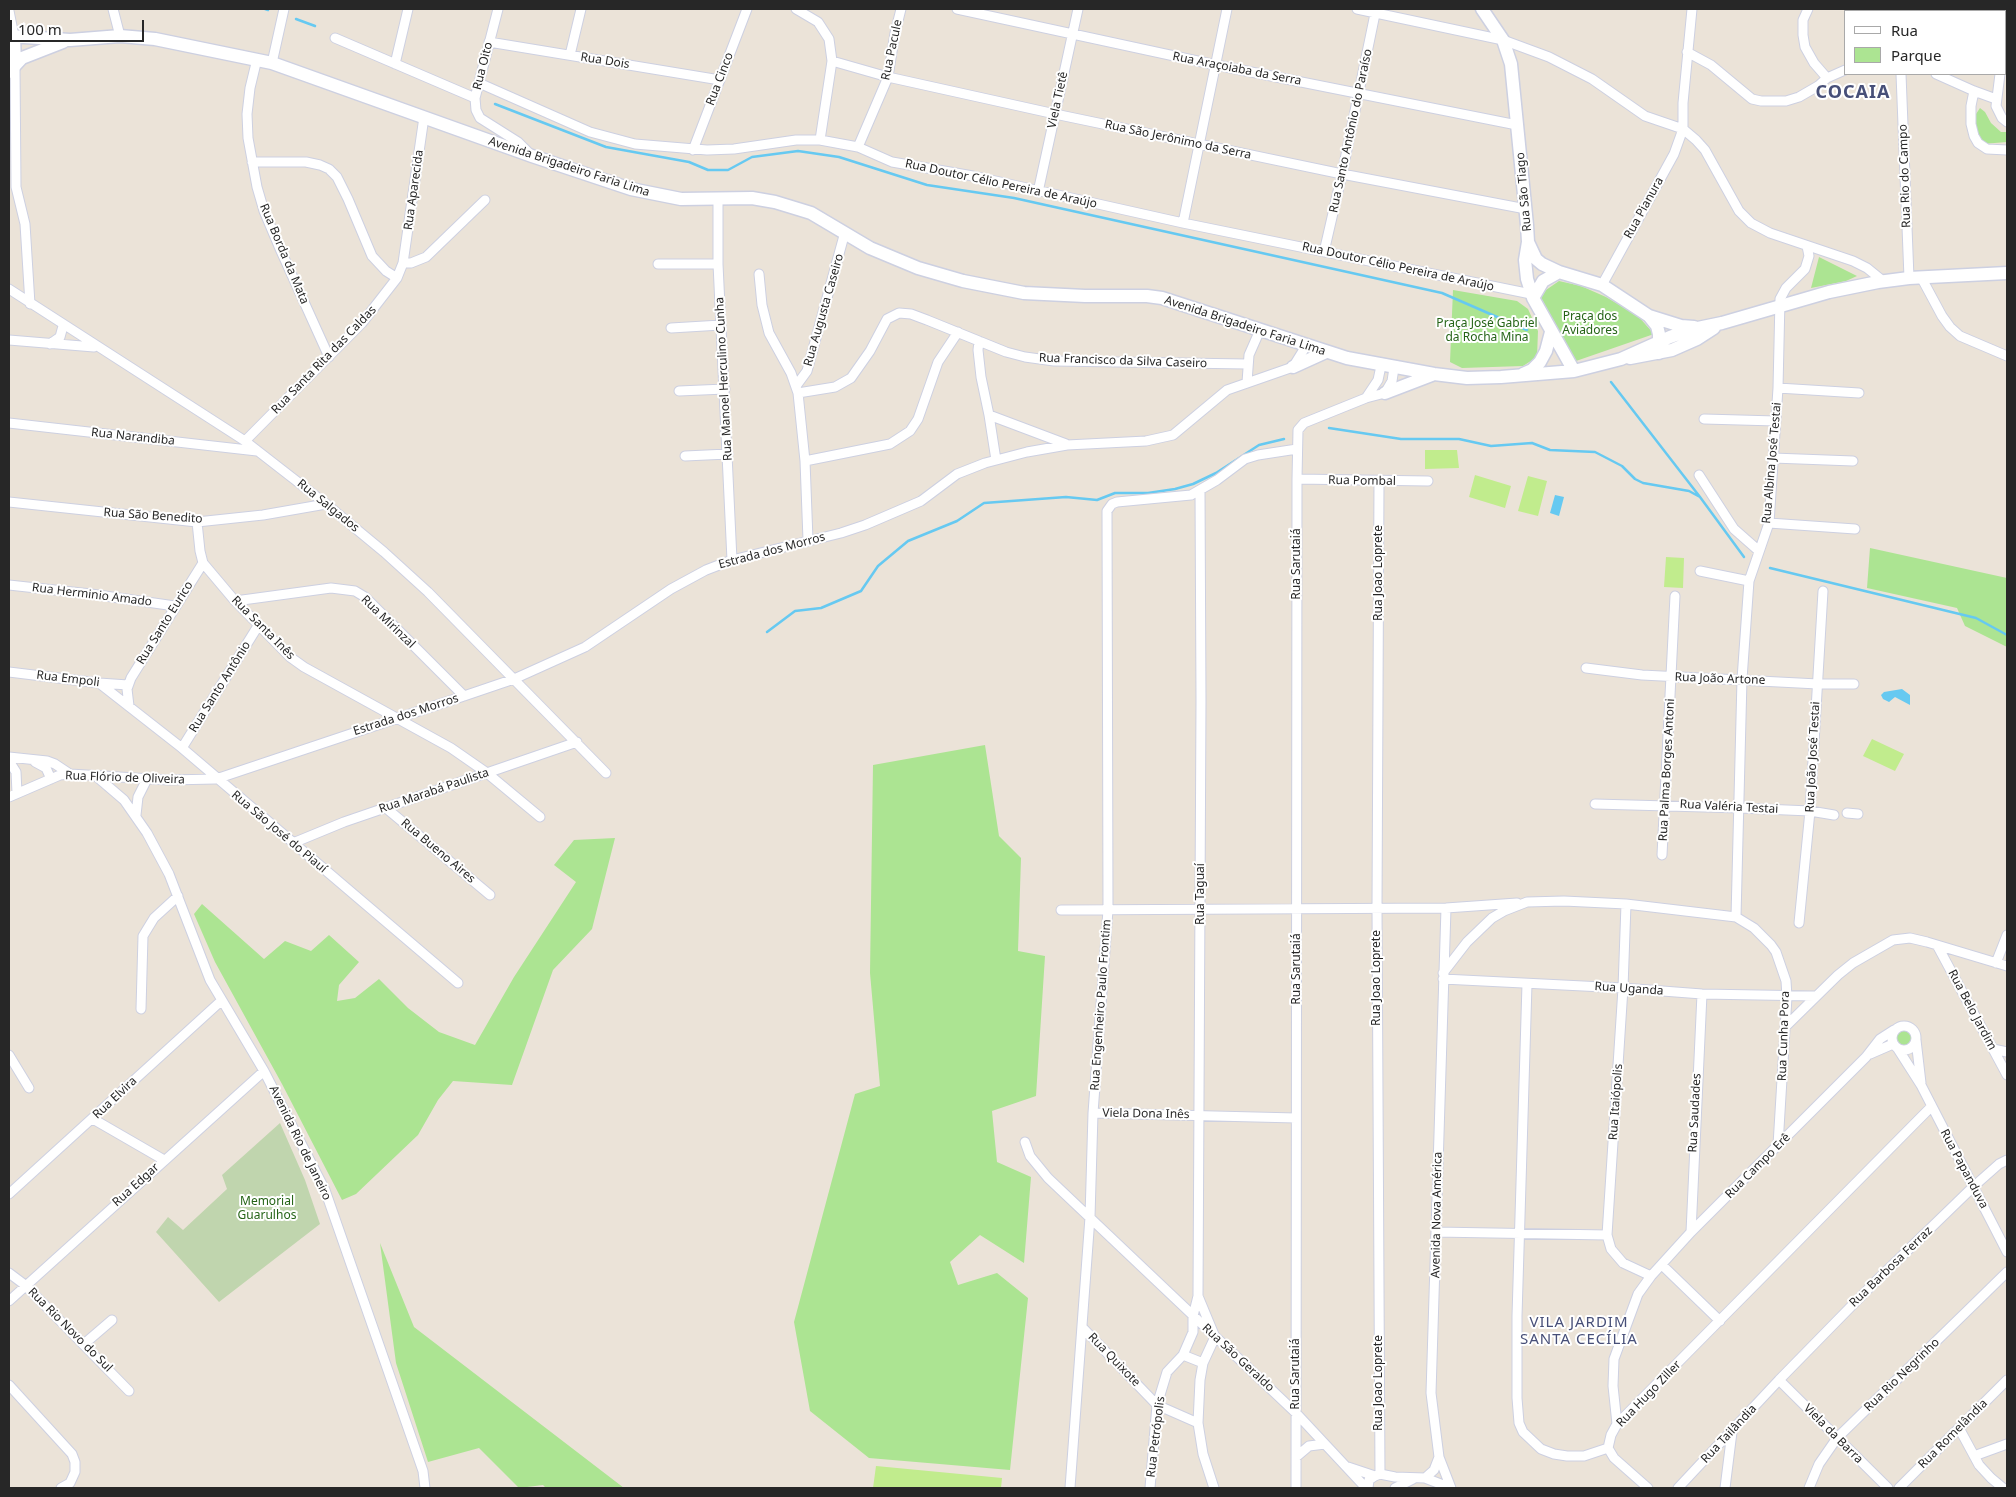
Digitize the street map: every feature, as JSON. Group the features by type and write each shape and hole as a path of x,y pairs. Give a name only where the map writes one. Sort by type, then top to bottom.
{"main road":[{"name":"Rua São Tiago","path":"1482,9 1504,40 1510,64 1526,209 1528,242 1525,270 1532,296 1574,371"},
{"name":"Avenida Brigadeiro Faria Lima","path":"11,36 70,40 120,36 154,40 257,59 631,189 681,200 752,198 775,202 811,213 870,248 918,268 963,281 1024,293 1162,298 1326,352 1381,366 1467,378 1518,377 1574,371 1660,347 1702,328 1780,305 1883,281 2007,273"},
{"path":"11,36 12,68"},
{"name":"Avenida Brigadeiro Faria Lima","path":"12,68 29,54 70,40"},
{"path":"1528,242 1536,258 1542,264 1559,272 1602,285 1649,316 1681,326 1702,328"},
{"path":"1532,296 1543,281 1559,272"},
{"path":"1649,316 1657,326 1660,347"},
{"name":"Avenida Brigadeiro Faria Lima","path":"1660,347 1672,350 1696,339 1722,323"},
{"path":"1518,377 1532,370 1540,362 1546,351 1551,332"},
{"path":"1293,367 1326,352"},
{"path":"1384,393 1434,374"}],"street":[{"path":"113,9 120,36"},
{"path":"272,63 284,9"},
{"path":"395,64 408,9"},
{"name":"Rua Oito","path":"498,9 475,98 476,110 480,118 518,142 532,156"},
{"path":"570,55 581,9"},
{"name":"Rua Cinco","path":"693,150 747,9"},
{"path":"796,9 818,22 829,39 832,61 820,140"},
{"name":"Rua Pacule","path":"858,147 888,77 901,9"},
{"name":"Rua Araçoiaba da Serra","path":"957,9 1216,65 1517,125"},
{"name":"Viela Tietê","path":"1038,192 1078,9"},
{"path":"1183,223 1227,9"},
{"path":"1357,9 1376,11 1504,40 1549,57 1592,79 1645,116 1683,129 1696,140 1705,150 1739,211 1751,223 1770,233 1853,261 1867,268 1883,281"},
{"name":"Rua Pianura","path":"1602,285 1674,154 1683,129 1683,103 1692,9"},
{"path":"1808,9 1803,20 1802,35 1805,47 1814,63 1827,78"},
{"path":"9,11 11,36"},
{"name":"Rua Santo Antônio do Paraíso","path":"1324,252 1376,11"},
{"path":"335,38 475,98"},
{"name":"Rua Dois","path":"489,42 720,80"},
{"path":"1687,52 1711,65 1752,99 1761,101 1786,101 1799,97 1818,86 1827,78 1844,70"},
{"name":"Rua Borda da Mata","path":"257,59 250,88 247,114 252,162 264,210 329,356"},
{"name":"Rua São Jerônimo da Serra","path":"832,61 888,77 1055,114 1342,174 1526,209"},
{"path":"12,68 16,187 25,224 30,304"},
{"name":"Rua Rio do Campo","path":"1901,75 1915,278"},
{"path":"1938,75 1974,91 1996,98"},
{"path":"2000,75 1996,98 1998,112 2007,122"},
{"name":"Rua Doutor Célio Pereira de Araújo","path":"479,82 590,132 635,144 693,150 734,149 796,140 820,140 858,147 892,162 973,176 1038,192 1532,296"},
{"path":"1974,91 1971,106 1971,124 1974,136 1978,143 1987,150 2007,150"},
{"name":"Rua Aparecida","path":"403,263 424,117"},
{"path":"252,162 306,162 320,164 329,169 337,177 372,256 397,278"},
{"name":"Rua Manoel Herculino Cunha","path":"718,198 718,264 732,560"},
{"path":"403,263 411,263 426,257 485,200"},
{"name":"Rua Augusta Caseiro","path":"797,389 807,371 845,232"},
{"path":"1780,305 1782,294 1800,275 1808,263 1807,246"},
{"name":"Rua Santa Rita das Caldas","path":"245,441 362,323 397,278 403,263"},
{"path":"658,264 718,264"},
{"path":"759,274 762,305 769,333 787,365 797,389 805,461 808,540"},
{"path":"1915,278 1950,327 1960,336 2007,356"},
{"path":"1791,283 1794,301"},
{"name":"Rua Salgados","path":"9,290 245,441 326,504 384,552 428,592 606,773"},
{"name":"Rua Albina José Testai","path":"1736,917 1742,679 1749,581 1768,523 1778,388 1780,305"},
{"name":"Rua Francisco da Silva Caseiro","path":"797,389 835,387 851,378 870,351 887,319 899,313 911,314 1015,354 1054,361 1247,364"},
{"path":"671,328 721,325"},
{"path":"50,344 60,337 63,326"},
{"path":"1247,382 1247,364 1253,343 1260,330"},
{"path":"805,461 890,444 910,431 918,419 938,362 958,332"},
{"path":"9,340 96,347"},
{"path":"979,341 981,377 996,460"},
{"path":"1293,367 1306,346"},
{"path":"1366,398 1378,380 1381,366"},
{"name":"Estrada dos Morros","path":"216,779 514,679 585,647 689,578 732,560 841,533 873,521 921,501 956,474 996,460 1067,444 1126,442 1166,438 1179,432 1227,390 1293,367"},
{"path":"1366,398 1384,393 1392,381 1394,368"},
{"path":"1778,388 1859,393"},
{"path":"679,391 725,389"},
{"name":"Rua Sarutaiá","path":"1296,1488 1296,479 1298,430 1301,425 1366,398"},
{"path":"989,415 1067,444"},
{"path":"1704,419 1776,421"},
{"name":"Rua Narandiba","path":"9,423 258,451"},
{"path":"1200,491 1245,459 1258,455 1297,450"},
{"path":"685,456 728,454"},
{"path":"1773,458 1853,461"},
{"path":"1699,475 1734,528 1759,551"},
{"name":"Rua Pombal","path":"1296,479 1379,482 1428,481"},
{"name":"Rua Joao Loprete","path":"1379,482 1377,908 1380,1475"},
{"name":"Rua Engenheiro Paulo Frontim","path":"1070,1488 1090,1217 1093,1113 1108,910 1107,511 1109,507 1117,502 1180,497 1200,491"},
{"name":"Rua Taguaí","path":"1193,1316 1198,1296 1200,1115 1200,491"},
{"name":"Rua São Benedito","path":"9,502 197,522 263,515 326,504"},
{"path":"197,522 203,562"},
{"path":"1768,523 1855,529"},
{"name":"Rua Santa Inês","path":"203,562 258,626 304,668 451,748 487,773 540,817"},
{"name":"Rua Santo Eurico","path":"128,684 203,562"},
{"path":"1700,571 1749,581"},
{"name":"Rua Herminio Amado","path":"9,585 175,606"},
{"name":"Rua Mirinzal","path":"235,601 331,588 354,591 365,597 464,696"},
{"name":"Rua João José Testai","path":"1799,923 1810,811 1823,590"},
{"name":"Rua Palma Borges Antoni","path":"1662,855 1675,596"},
{"name":"Rua Santo Antônio","path":"182,748 258,626"},
{"name":"Rua João Artone","path":"1586,668 1607,672 1672,677 1854,684"},
{"name":"Rua Empoli","path":"9,672 99,683 128,684"},
{"name":"Rua São José do Piauí","path":"99,683 182,748 216,779 458,982"},
{"path":"128,684 129,706"},
{"name":"Rua Marabá Paulista","path":"294,843 344,822 576,742"},
{"path":"9,759 56,764 70,774"},
{"path":"9,759 16,772 13,795"},
{"path":"30,760 46,768 51,779"},
{"name":"Rua Flório de Oliveira","path":"13,795 51,779 70,774 147,779 216,779"},
{"name":"Avenida Rio de Janeiro","path":"96,776 124,800 136,815 156,850 178,896 210,980 264,1071 325,1190 423,1471 425,1488"},
{"path":"136,815 138,797 147,779"},
{"name":"Rua Valéria Testai","path":"1595,804 1810,811 1834,815"},
{"name":"Rua Bueno Aires","path":"386,808 490,895"},
{"path":"1847,813 1858,814"},
{"path":"141,1009 142,936 154,918 178,896"},
{"path":"1061,910 1446,908 1564,901 1626,904 1736,917"},
{"path":"1443,976 1467,942 1492,918 1527,902"},
{"name":"Rua Itaiópolis","path":"1607,1235 1623,988 1626,904"},
{"name":"Avenida Nova América","path":"1446,908 1431,1393 1439,1457 1451,1488"},
{"name":"Rua Cunha Pora","path":"1736,917 1754,928 1776,952 1786,981 1787,997 1778,1145"},
{"path":"1996,963 2007,935"},
{"path":"1785,1027 1815,996 1853,963 1893,940 1910,938 2007,966"},
{"name":"Rua Belo Jardim","path":"1937,945 2007,1075"},
{"name":"Rua Uganda","path":"1443,976 1527,984 1702,994 1815,996"},
{"path":"1527,984 1517,1343 1519,1423 1531,1441 1554,1454 1584,1456 1608,1448 1614,1458 1648,1488"},
{"name":"Rua Saudades","path":"1691,1232 1702,994"},
{"name":"Rua Elvira","path":"9,1194 221,1001"},
{"path":"1901,1026 1909,1026 1915,1032 1916,1040 1909,1049 1896,1046 1892,1037 1894,1030 1901,1026"},
{"name":"Rua Campo Erê","path":"1618,1424 1613,1393 1614,1359 1638,1294 1651,1276 1691,1232 1866,1057 1880,1039 1894,1030"},
{"name":"Rua Papanduva","path":"1916,1040 1921,1085"},
{"name":"Rua Campo Erê","path":"1866,1057 1896,1046"},
{"name":"Rua Papanduva","path":"1896,1046 1921,1085 2007,1252"},
{"path":"1993,1049 2007,1052"},
{"path":"9,1055 29,1088"},
{"name":"Rua Edgar","path":"9,1301 264,1071"},
{"name":"Rua Hugo Ziller","path":"1608,1448 1611,1435 1618,1424 1931,1107"},
{"name":"Viela Dona Inês","path":"1093,1113 1296,1118"},
{"path":"93,1119 164,1160"},
{"name":"Rua São Geraldo","path":"1025,1142 1030,1156 1048,1178 1296,1413 1367,1488"},
{"name":"Rua Barbosa Ferraz","path":"1779,1380 1864,1293 1973,1187 1999,1164 2007,1160"},
{"path":"1436,1232 1607,1235 1611,1248 1623,1263 1651,1276"},
{"path":"1662,1265 1720,1321"},
{"name":"Rua Rio Negrinho","path":"1809,1488 1819,1464 1837,1438 2007,1272"},
{"name":"Rua Rio Novo do Sul","path":"9,1273 25,1285 129,1391"},
{"name":"Rua Taguaí","path":"1198,1296 1215,1337"},
{"name":"Rua São Geraldo","path":"1183,1355 1193,1332 1193,1316"},
{"path":"84,1344 112,1320"},
{"name":"Rua Quixote","path":"1082,1327 1157,1405 1198,1423"},
{"path":"1214,1488 1203,1454 1198,1423 1199,1388 1203,1364 1215,1337"},
{"path":"1183,1355 1203,1364"},
{"name":"Rua Petrópolis","path":"1150,1488 1157,1405 1167,1372 1183,1355"},
{"name":"Rua Tailândia","path":"1678,1488 1779,1380"},
{"name":"Viela da Barra","path":"1779,1380 1888,1488"},
{"name":"Rua Romelândia","path":"1899,1488 2007,1380"},
{"path":"9,1385 72,1454 76,1462 75,1472 70,1483 61,1488"},
{"path":"1959,1428 1974,1456 1991,1478 2003,1488"},
{"path":"1725,1488 1732,1432"},
{"path":"1296,1457 1309,1446 1325,1444"},
{"path":"1974,1456 2007,1444"},
{"path":"1714,1450 1728,1463"},
{"path":"1380,1475 1391,1482 1393,1488 1420,1478 1434,1470 1439,1457"},
{"path":"1348,1467 1380,1475 1420,1478 1451,1488"},
{"path":"1367,1488 1370,1480 1380,1475"}],"green space":[{"path":"1980,108 1985,112 1991,123 2001,132 2007,132 2007,142 1982,144 1975,125 1976,114"},
{"path":"1819,257 1857,276 1846,281 1811,288"},
{"name":"Praça dos Aviadores","path":"1559,281 1581,286 1606,297 1638,316 1654,334 1576,361 1541,298 1546,290"},
{"name":"Praça José Gabriel da Rocha Mina","path":"1453,290 1517,301 1528,309 1538,331 1537,357 1523,366 1462,368 1450,362"},
{"path":"1425,450 1457,450 1459,468 1425,469"},
{"path":"1475,475 1511,486 1505,508 1469,497"},
{"path":"1528,476 1547,481 1538,516 1518,511"},
{"path":"1870,548 2007,578 2007,647 1965,626 1957,608 1867,588"},
{"path":"1666,557 1684,558 1683,588 1664,587"},
{"path":"1872,739 1904,754 1895,771 1863,756"},
{"path":"985,745 999,836 1021,858 1018,951 1045,956 1036,1096 992,1111 997,1162 1031,1177 1024,1263 980,1235 950,1262 958,1285 997,1273 1028,1298 1010,1470 869,1458 810,1411 794,1322 855,1094 880,1086 870,973 873,765"},
{"path":"615,838 592,929 553,970 512,1085 453,1081 438,1100 418,1135 356,1194 342,1200 282,1084 215,962 194,914 202,904 264,959 285,941 311,951 329,935 359,962 339,985 337,1001 355,998 379,979 408,1008 439,1032 475,1045 514,977 576,882 554,865 574,840"},
{"path":"1904,1025 1909,1026 1915,1032 1915,1042 1909,1048 1904,1049 1899,1048 1893,1042 1892,1037 1893,1032 1899,1026"},
{"name":"Memorial Guarulhos","path":"280,1123 305,1180 320,1224 219,1302 156,1232 168,1217 183,1230 227,1189 222,1175"},
{"path":"380,1243 414,1327 624,1488 546,1488 543,1485 519,1488 479,1448 428,1462 396,1363"},
{"path":"876,1466 1002,1478 1001,1488 873,1488"}],"water":[{"path":"1555,495 1564,497 1559,516 1550,513"},
{"path":"1902,689 1910,695 1910,705 1895,697 1889,702 1883,699 1881,695 1884,692"}],"waterway":[{"path":"296,19 315,26"},
{"path":"495,104 606,147 689,162 708,170 728,170 752,157 798,151 839,157 927,185 1014,198 1442,293 1527,330"},
{"path":"1611,382 1744,557"},
{"path":"1329,428 1401,439 1459,439 1491,446 1532,443 1550,450 1595,452 1622,466 1635,479 1643,483 1689,491 1700,497"},
{"path":"767,632 795,611 821,608 861,591 878,566 908,541 957,521 984,503 1066,497 1097,500 1115,493 1148,493 1175,489 1193,484 1216,473 1259,445 1284,439"},
{"path":"1770,568 1976,618 2007,635"}],"district":[{"name":"COCAIA","path":"1853,93"},
{"name":"VILA JARDIM SANTA CECÍLIA","path":"1579,1332"}]}
